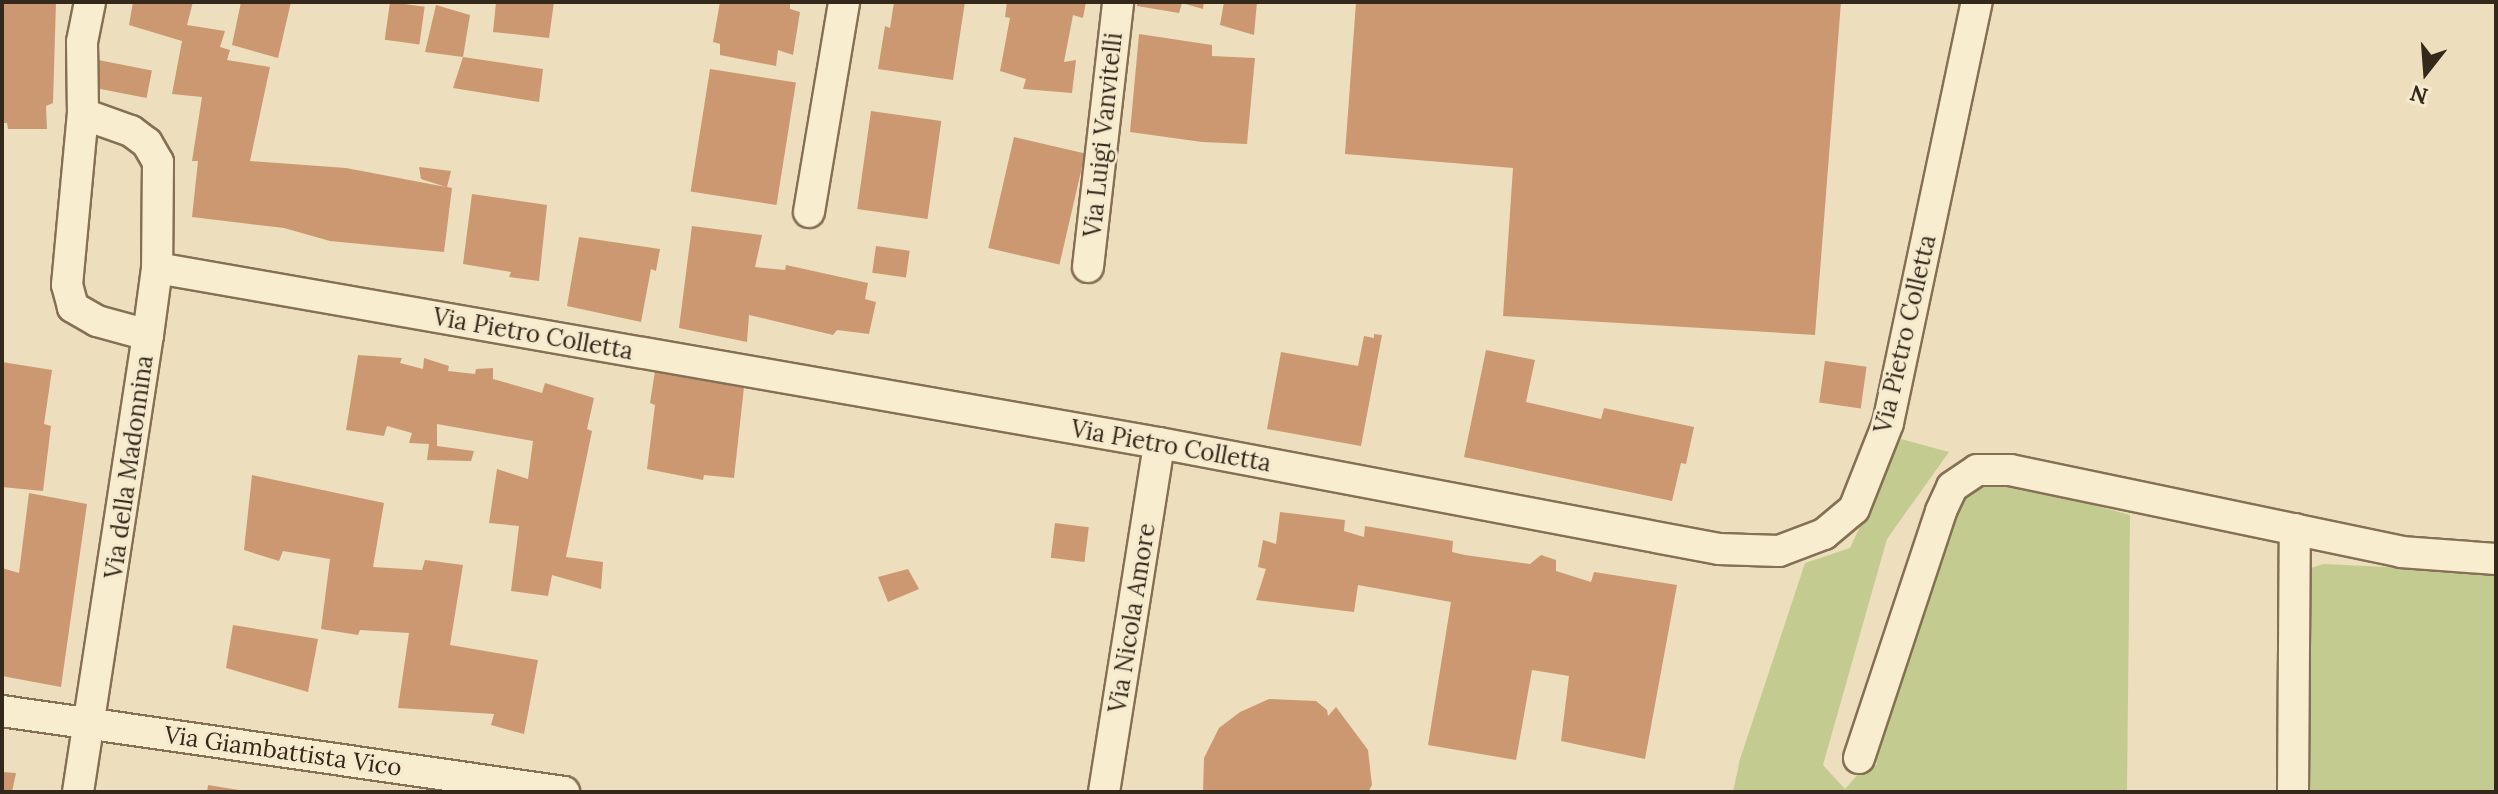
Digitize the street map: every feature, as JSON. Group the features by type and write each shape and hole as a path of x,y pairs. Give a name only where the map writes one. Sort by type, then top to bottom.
{"street":[{"name":"Via della Madonnina","path":"78,792 91,724 148,335 97,321 73,307 67,285 83,114 82,42 90,2"},
{"path":"809,212 844,2"},
{"name":"Via Luigi Vanvitelli","path":"1088,267 1118,2"},
{"name":"Via Pietro Colletta","path":"157,268 1159,443 1719,549 1779,551 1824,534 1854,509 1888,423 1977,2"},
{"path":"83,114 131,131 147,143 158,162 157,268 148,335"},
{"name":"Via Nicola Amore","path":"1104,792 1159,443"},
{"path":"1859,758 1941,511 1952,487 1977,470 2010,470 2401,552 2496,559"},
{"path":"2293,792 2295,529"},
{"name":"Via Giambattista Vico","path":"2,711 564,792"}],"green space":[{"path":"1901,439 1949,452 1887,539 1823,765 1845,789 1866,765 1877,765 1873,742 1965,487 2013,483 2130,515 2127,792 1733,792 1740,759 1805,563 1850,548"},
{"path":"2323,564 2496,572 2496,792 2301,792 2302,571"}],"building":[{"path":"2,2 56,2 53,103 46,106 47,129 8,129 7,123 2,123"},
{"path":"133,2 193,2 187,25 225,31 220,47 230,50 227,60 270,67 250,161 346,168 446,187 421,179 419,167 451,171 447,187 452,188 444,252 330,241 284,228 192,217 198,161 192,161 202,97 172,94 182,41 129,25"},
{"path":"241,2 291,2 278,58 232,45"},
{"path":"390,2 425,7 419,45 385,40"},
{"path":"496,2 554,2 549,38 493,32"},
{"path":"720,2 790,2 790,9 800,12 793,55 778,50 776,66 720,55 720,44 713,42"},
{"path":"894,2 965,2 953,80 878,69 885,26 890,28"},
{"path":"1007,2 1086,2 1083,18 1073,15 1064,62 1076,60 1072,93 1023,89 1026,79 1000,71 1010,18 1005,17"},
{"path":"1137,2 1204,2 1203,9 1182,3 1179,13 1137,6"},
{"path":"1224,2 1257,2 1254,35 1220,25"},
{"path":"1356,2 1841,2 1815,335 1503,316 1513,168 1345,154"},
{"path":"436,5 470,15 463,57 425,52"},
{"path":"1139,34 1212,45 1212,56 1255,58 1247,144 1202,142 1130,132"},
{"path":"463,57 543,69 539,102 453,88"},
{"path":"93,59 152,70 147,98 88,86"},
{"path":"710,69 796,83 777,205 691,191"},
{"path":"871,111 941,121 928,219 857,209"},
{"path":"1014,137 1085,153 1059,264 988,248"},
{"path":"472,194 547,205 539,281 509,277 511,272 463,264"},
{"path":"692,226 762,235 755,267 785,270 786,265 868,283 865,299 876,302 869,334 837,330 833,335 749,315 747,342 679,328"},
{"path":"579,237 660,249 656,271 651,269 641,322 567,306"},
{"path":"876,246 910,251 906,277 872,273"},
{"path":"1374,334 1382,335 1361,446 1267,429 1281,352 1358,366 1364,336 1374,338"},
{"path":"1486,350 1535,360 1526,402 1601,419 1604,408 1694,427 1686,464 1681,463 1672,501 1464,457"},
{"path":"358,355 402,358 400,363 423,369 424,358 449,366 448,371 475,374 476,369 493,368 493,379 542,393 545,383 594,398 587,429 592,431 566,557 603,562 601,589 552,575 548,596 511,591 519,526 489,523 497,469 528,479 533,441 437,424 437,446 474,451 471,461 427,460 429,444 409,443 412,433 387,426 384,436 346,430"},
{"path":"1825,361 1867,367 1861,408 1819,403"},
{"path":"2,362 52,370 44,424 51,426 43,491 2,487"},
{"path":"655,371 744,387 734,478 704,475 703,480 647,469 655,405 650,403"},
{"path":"252,475 384,503 373,567 422,570 425,560 463,565 450,645 538,660 524,734 491,725 494,714 398,708 409,633 360,630 358,635 321,629 330,559 283,551 279,561 244,550"},
{"path":"29,493 87,504 61,687 2,676 2,568 19,573"},
{"path":"1280,512 1345,520 1344,531 1364,537 1365,526 1453,541 1452,552 1465,555 1530,564 1541,555 1556,560 1556,571 1591,582 1594,572 1677,585 1645,759 1561,741 1569,676 1532,670 1516,760 1428,745 1451,602 1358,585 1354,612 1256,600 1266,569 1258,567 1263,540 1276,544"},
{"path":"1055,523 1089,527 1084,562 1051,558"},
{"path":"908,569 919,589 888,602 878,577"},
{"path":"233,625 318,639 308,692 226,668"},
{"path":"1269,699 1316,701 1327,710 1328,716 1336,707 1368,750 1372,785 1368,792 1203,792 1204,758 1219,728 1240,712"},
{"path":"2,772 16,773 12,792 2,792"},
{"path":"208,785 239,790 239,792 207,792"}]}
